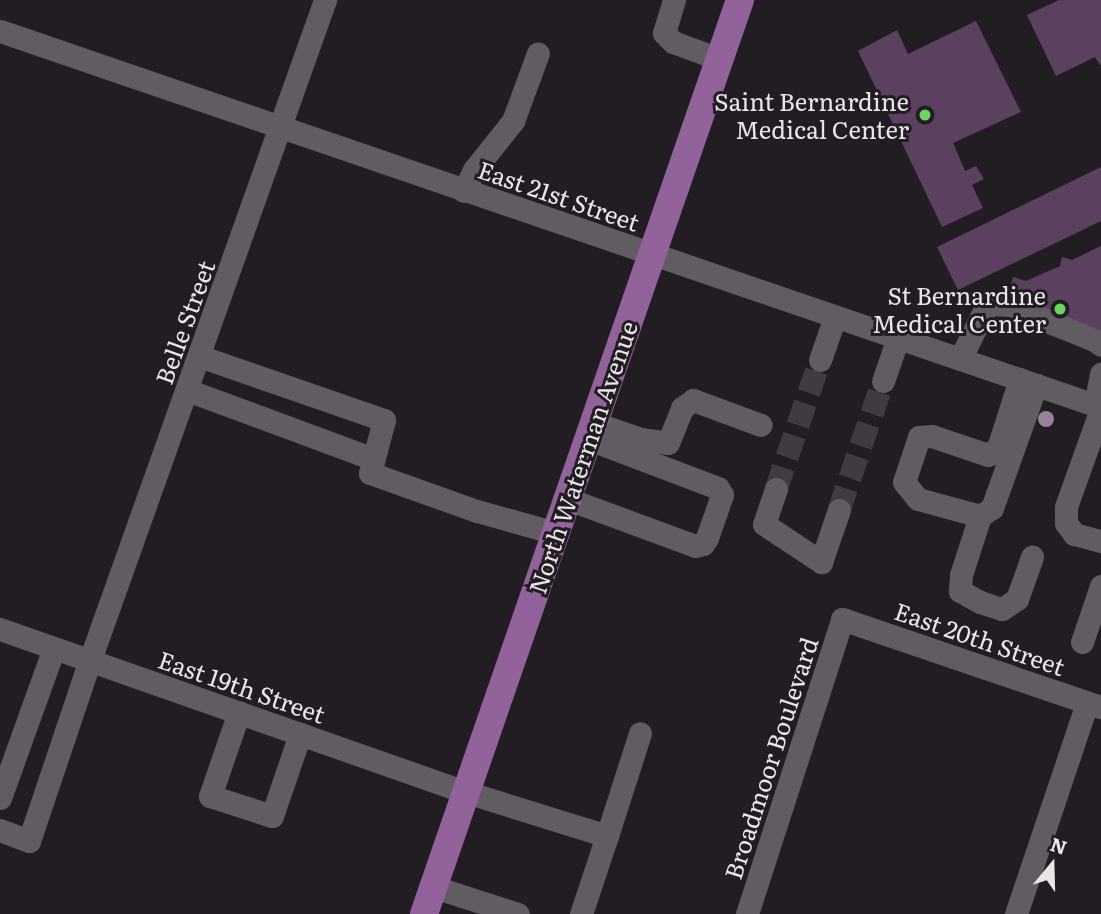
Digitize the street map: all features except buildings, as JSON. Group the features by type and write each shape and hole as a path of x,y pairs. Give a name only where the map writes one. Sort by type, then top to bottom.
{"main road":[{"name":"North Waterman Avenue","path":"424,914 740,0"}],"street":[{"name":"Belle Street","path":"0,830 29,841 66,738 90,660 325,0"},
{"path":"674,0 664,33 673,42 719,59"},
{"name":"East 21st Street","path":"0,31 1099,407"},
{"path":"464,191 474,170 513,121 538,53"},
{"path":"960,359 985,309 992,304 1010,305 1101,345"},
{"path":"820,360 835,317"},
{"path":"883,381 898,338"},
{"path":"199,356 384,420 370,473 477,511 556,533"},
{"path":"1100,543 1074,534 1066,523 1066,507 1099,407 1101,374"},
{"path":"1028,382 1007,445 992,508 979,516 961,575 960,592 1002,609 1017,599 1032,557"},
{"path":"187,390 374,459"},
{"path":"591,431 668,443 682,408 693,400 761,425"},
{"path":"568,499 695,546 703,544 722,495 718,488 591,431"},
{"path":"979,516 918,499 904,482 919,437 932,436 988,455 1007,445"},
{"path":"776,489 764,524 821,562 839,510"},
{"path":"1082,642 1101,586"},
{"name":"East 20th Street","path":"842,619 1094,705"},
{"name":"Broadmoor Boulevard","path":"747,914 842,619"},
{"name":"East 19th Street","path":"0,629 466,792 607,836"},
{"path":"0,798 54,648"},
{"path":"1016,914 1094,705"},
{"path":"239,712 210,796 272,816 300,734"},
{"path":"581,914 640,733"},
{"path":"434,887 518,914"}],"tunnel":[{"path":"776,489 820,360"},
{"path":"839,510 883,381"}],"place":[{"name":"Saint Bernardine Medical Center","path":"925,115"},
{"name":"St Bernardine Medical Center","path":"1060,309"}]}
